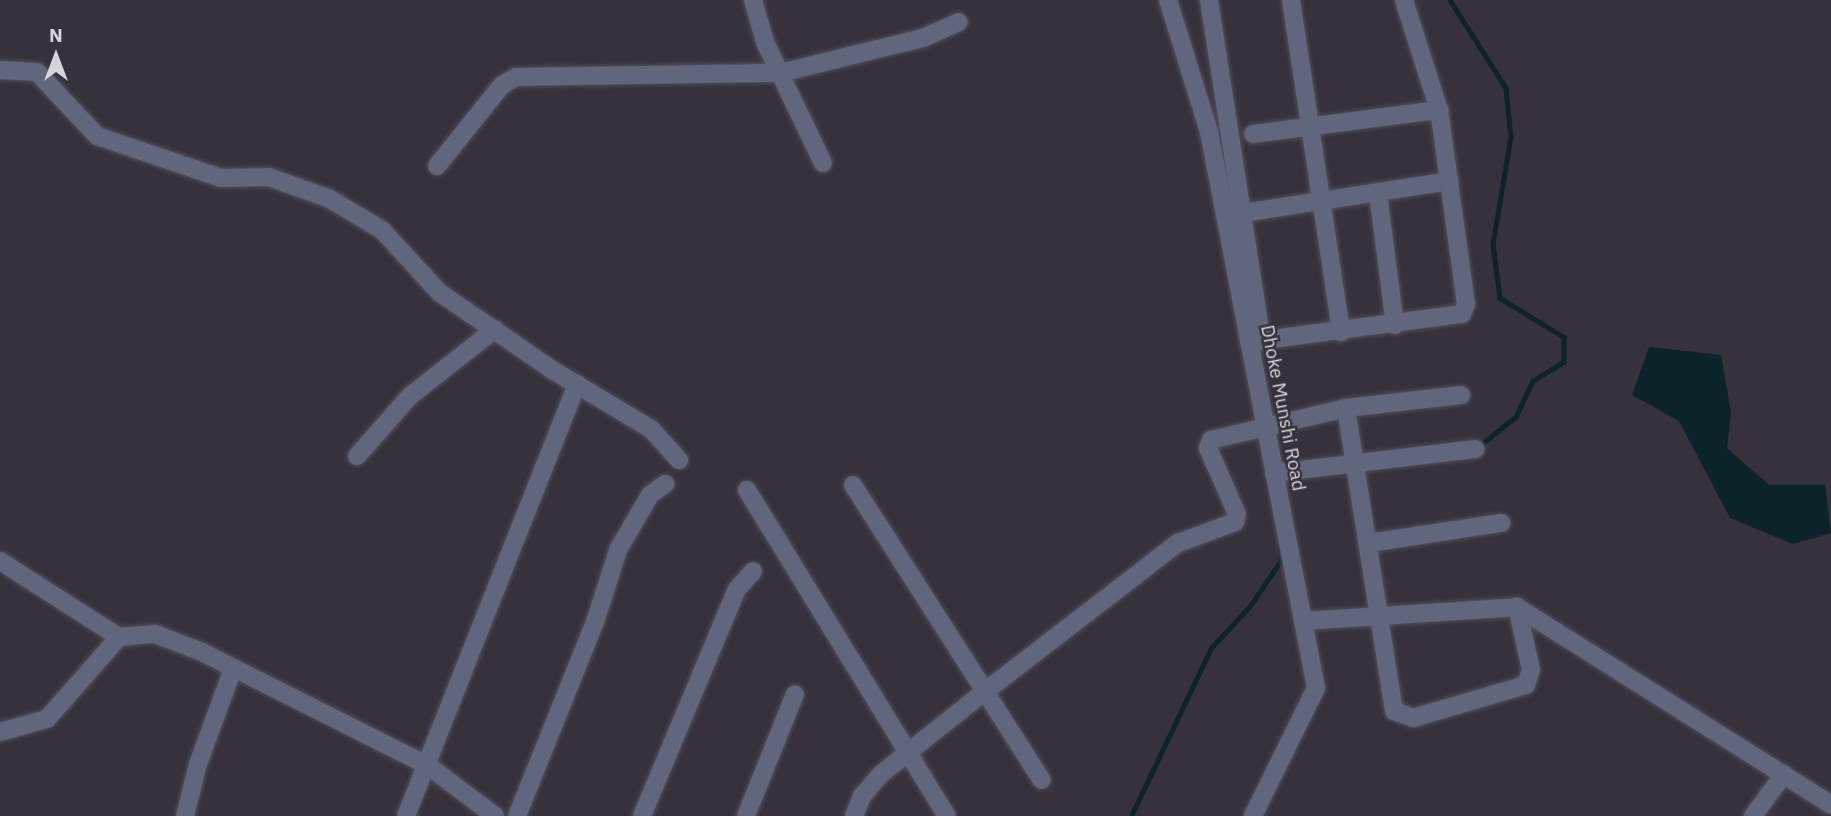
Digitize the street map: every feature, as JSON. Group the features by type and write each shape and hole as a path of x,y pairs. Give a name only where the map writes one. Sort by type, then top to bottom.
{"street":[{"path":"753,0 780,73 823,163"},
{"name":"Dhoke Munshi Road","path":"1168,0 1209,132 1255,342 1264,425 1316,688 1253,816"},
{"path":"1209,0 1243,213 1255,342 1462,314 1466,304 1438,110 1404,0"},
{"path":"1291,0 1341,331"},
{"path":"437,166 502,85 516,77 780,73 923,38 959,22"},
{"path":"0,70 37,72 97,136 221,178 269,177 330,199 382,230 440,293 577,384 651,429 679,460"},
{"path":"1253,134 1438,110"},
{"path":"1243,213 1450,181"},
{"path":"1378,193 1395,325"},
{"path":"357,456 410,396 495,329"},
{"path":"405,816 577,384"},
{"path":"854,816 862,796 881,774 907,752 1178,542 1235,522 1237,514 1208,443 1264,425 1346,408 1461,394"},
{"path":"1346,408 1394,711 1413,718 1526,685 1531,670 1517,607"},
{"path":"1274,473 1356,461 1476,449"},
{"path":"517,816 596,619 618,550 650,495 665,484"},
{"path":"853,485 983,693 1042,780"},
{"path":"747,491 947,816"},
{"path":"1369,542 1501,523"},
{"path":"0,561 119,637 155,634 233,668 427,765 495,816"},
{"path":"642,816 737,589 752,571"},
{"path":"1303,621 1517,607 1831,804"},
{"path":"0,732 47,719 119,637"},
{"path":"185,816 198,764 233,668"},
{"path":"746,816 794,694"},
{"path":"1753,816 1783,774"}],"water":[{"path":"1649,347 1721,355 1731,413 1727,448 1769,485 1825,485 1831,533 1793,544 1730,518 1679,421 1632,395"}],"waterway":[{"path":"1450,0 1506,88 1511,137 1493,244 1500,298 1564,337 1564,362 1533,381 1516,417 1480,446"},
{"path":"1131,816 1211,648 1250,606 1281,560 1280,544"}]}
